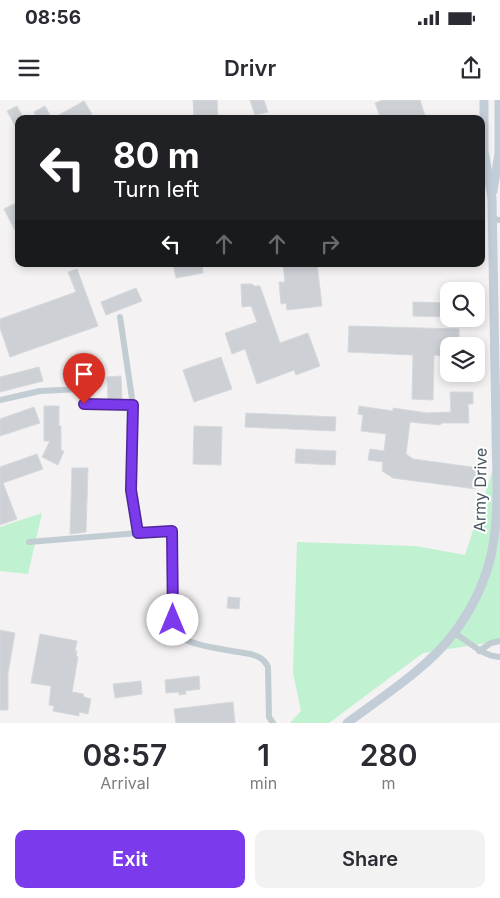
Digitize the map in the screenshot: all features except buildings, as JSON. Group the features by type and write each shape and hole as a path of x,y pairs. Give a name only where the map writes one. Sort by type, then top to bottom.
{"main road":[{"name":"Army Drive","path":"484,100 484,115"},
{"name":"Army Drive","path":"492,198 500,153 499,100"},
{"name":"Army Drive","path":"347,723 436,654 454,633 470,609 484,580 492,550 496,520 496,220 485,158"}],"street":[{"path":"120,317 133,405 131,490 138,533"},
{"path":"0,400 40,391 81,388 84,404 133,405"},
{"path":"29,542 172,531 173,630 183,639 197,644 250,654 258,656 265,661 268,667 269,717 274,723"},
{"path":"454,633 470,642 479,651 500,657"},
{"path":"479,651 491,643 500,642"}],"green space":[{"path":"500,448 500,641 423,653 329,723 290,723 301,711 293,673 297,542 416,546 465,555"},
{"path":"42,513 28,574 0,571 0,527"}],"route":[{"path":"84,404 133,405 131,490 138,533 172,531 173,620"}]}
